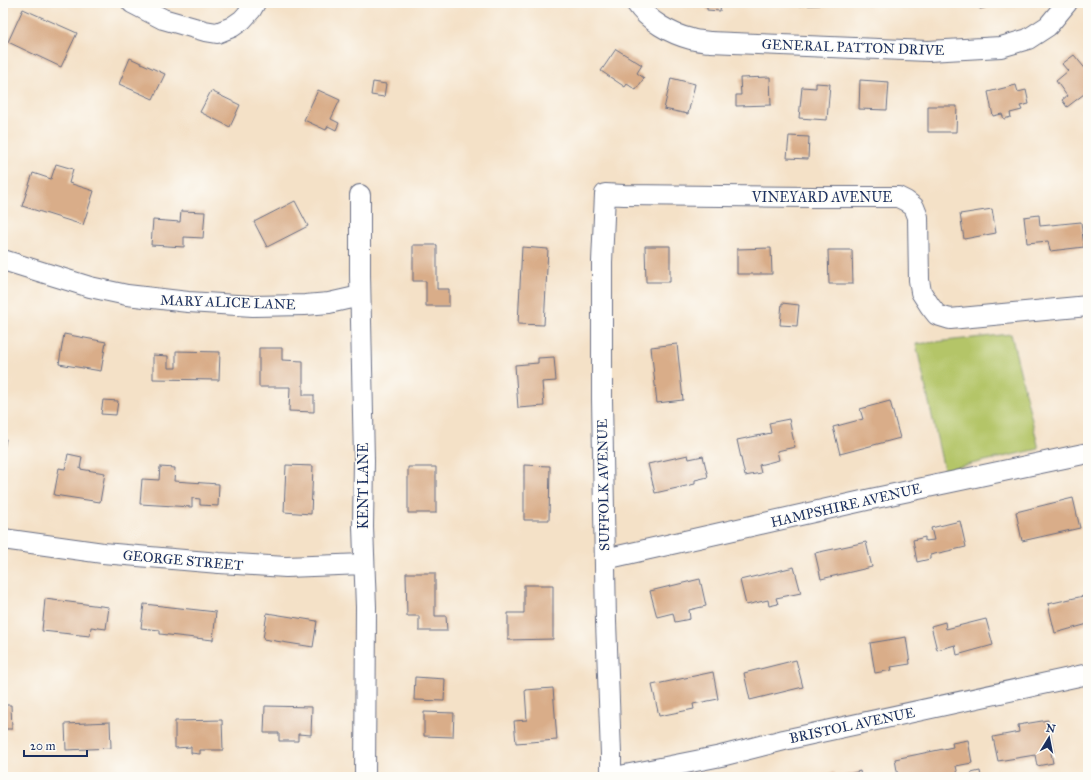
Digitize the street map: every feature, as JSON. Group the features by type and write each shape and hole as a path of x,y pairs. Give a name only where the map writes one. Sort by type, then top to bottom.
{"street":[{"path":"132,3 163,19 205,32 218,33 232,27 242,20 255,3"},
{"name":"GENERAL PATTON DRIVE","path":"636,3 651,19 664,27 692,39 710,42 928,51 1001,47 1028,39 1048,26 1067,3"},
{"name":"VINEYARD AVENUE","path":"605,194 898,197 914,207 918,217 919,280 921,292 937,315 950,319 1088,306"},
{"name":"SUFFOLK AVENUE","path":"605,194 602,262 602,399 604,559 611,777"},
{"name":"KENT LANE","path":"360,195 360,296 366,607 365,777"},
{"name":"MARY ALICE LANE","path":"3,260 90,287 127,295 188,302 253,306 305,305 329,303 360,296"},
{"name":"HAMPSHIRE AVENUE","path":"604,559 871,499 1088,453"},
{"name":"GEORGE STREET","path":"3,539 103,553 219,563 286,567 364,564"},
{"name":"BRISTOL AVENUE","path":"616,777 721,756 784,740 1088,674"}],"green space":[{"path":"1011,334 1039,449 944,470 916,344"}],"building":[{"path":"707,3 721,3 720,11 707,10"},
{"path":"793,3 819,3 819,5 794,6"},
{"path":"866,3 895,3 895,4 866,5"},
{"path":"978,3 995,3 996,5 980,9"},
{"path":"23,9 77,33 61,67 8,42"},
{"path":"616,49 642,65 637,73 644,78 636,90 627,84 625,87 601,71"},
{"path":"1074,55 1088,72 1088,91 1067,107 1062,100 1067,96 1056,81 1068,71 1062,64"},
{"path":"130,58 165,74 153,99 119,84"},
{"path":"770,77 771,105 736,106 736,95 741,95 740,78"},
{"path":"671,78 695,84 688,114 664,109"},
{"path":"860,80 889,82 887,110 859,109"},
{"path":"373,82 386,84 384,97 371,95"},
{"path":"816,83 830,84 827,120 799,118 802,87 816,88"},
{"path":"1016,85 1018,92 1026,90 1029,104 1020,106 1022,110 1010,113 1011,117 1004,119 1002,114 993,116 988,92"},
{"path":"318,90 340,100 331,119 339,123 336,130 328,126 326,130 304,120"},
{"path":"211,91 240,105 230,127 200,112"},
{"path":"928,106 957,106 956,132 928,132"},
{"path":"789,136 809,137 808,159 787,158"},
{"path":"56,164 73,169 69,183 94,191 83,225 22,206 33,173 51,179"},
{"path":"295,201 308,226 267,247 254,222"},
{"path":"992,209 996,233 964,239 960,214"},
{"path":"181,211 205,212 203,238 184,237 184,247 151,245 153,220 180,222"},
{"path":"1039,215 1040,226 1081,222 1084,247 1050,251 1048,241 1027,243 1024,217"},
{"path":"413,245 437,245 437,289 449,289 449,306 426,306 426,281 413,281"},
{"path":"645,246 670,246 670,282 646,282"},
{"path":"522,247 548,249 544,325 518,324"},
{"path":"771,248 772,274 737,274 737,249"},
{"path":"828,250 852,250 853,284 829,284"},
{"path":"782,303 799,305 797,326 780,325"},
{"path":"64,334 106,342 101,371 59,364"},
{"path":"677,344 683,400 657,403 651,347"},
{"path":"259,348 282,348 282,360 303,361 303,395 314,395 314,412 289,411 290,387 259,387"},
{"path":"176,351 220,352 219,380 153,379 153,355 168,356 168,368 176,368"},
{"path":"554,357 556,381 542,382 544,406 518,408 515,365 538,363 538,358"},
{"path":"103,400 118,401 116,415 101,414"},
{"path":"890,401 900,438 840,454 833,427 863,419 860,409"},
{"path":"789,419 795,447 777,451 779,460 759,465 761,473 745,476 737,440 771,433 769,423"},
{"path":"3,438 6,439 4,449 3,448"},
{"path":"68,454 82,457 80,469 105,473 100,502 54,495 59,468 65,469"},
{"path":"688,455 689,459 703,456 708,477 695,480 695,484 655,493 648,464"},
{"path":"286,465 313,466 311,514 284,512"},
{"path":"524,465 550,466 549,520 524,520"},
{"path":"160,467 175,468 174,481 219,484 218,506 200,505 200,499 192,498 192,507 140,504 142,479 159,480"},
{"path":"408,467 436,467 436,513 408,513"},
{"path":"1073,498 1080,528 1022,541 1016,512"},
{"path":"960,521 966,547 930,555 930,559 917,562 913,540 925,537 925,541 934,540 931,528"},
{"path":"866,542 872,567 821,579 815,553"},
{"path":"794,567 801,593 776,598 778,604 769,606 768,600 746,605 740,580"},
{"path":"406,573 435,573 435,616 446,616 447,631 419,631 419,616 407,616"},
{"path":"700,579 706,606 689,610 690,619 675,622 673,613 657,617 650,591"},
{"path":"524,585 553,585 553,639 508,640 508,613 524,613"},
{"path":"1088,595 1088,624 1055,633 1048,604"},
{"path":"45,599 109,607 106,629 91,627 90,636 42,631"},
{"path":"144,604 216,612 213,640 160,634 160,630 141,628"},
{"path":"267,613 317,621 313,647 263,639"},
{"path":"986,619 993,645 957,655 955,645 937,650 931,626 945,622 946,629"},
{"path":"906,637 910,664 891,667 892,670 875,673 870,643"},
{"path":"796,660 803,687 750,700 744,673"},
{"path":"713,672 718,699 693,704 694,709 659,716 652,685"},
{"path":"415,677 445,679 444,701 414,700"},
{"path":"553,688 557,740 516,743 514,721 527,720 525,690"},
{"path":"3,705 11,705 12,729 3,729"},
{"path":"265,706 312,707 311,735 298,734 298,741 279,741 279,733 264,733"},
{"path":"424,712 454,713 453,737 424,736"},
{"path":"222,720 223,750 200,750 200,754 191,753 191,747 175,748 175,721"},
{"path":"1048,720 1054,752 1051,753 1053,763 1037,766 1035,755 998,761 993,737 1019,732 1018,725"},
{"path":"110,722 111,748 66,750 65,724"},
{"path":"968,740 972,763 956,766 958,775 948,777 898,777 895,759 953,747 952,743"},
{"path":"860,771 861,777 839,777"},
{"path":"980,771 981,777 972,777 971,773"},
{"path":"834,772 835,777 819,777"}]}
